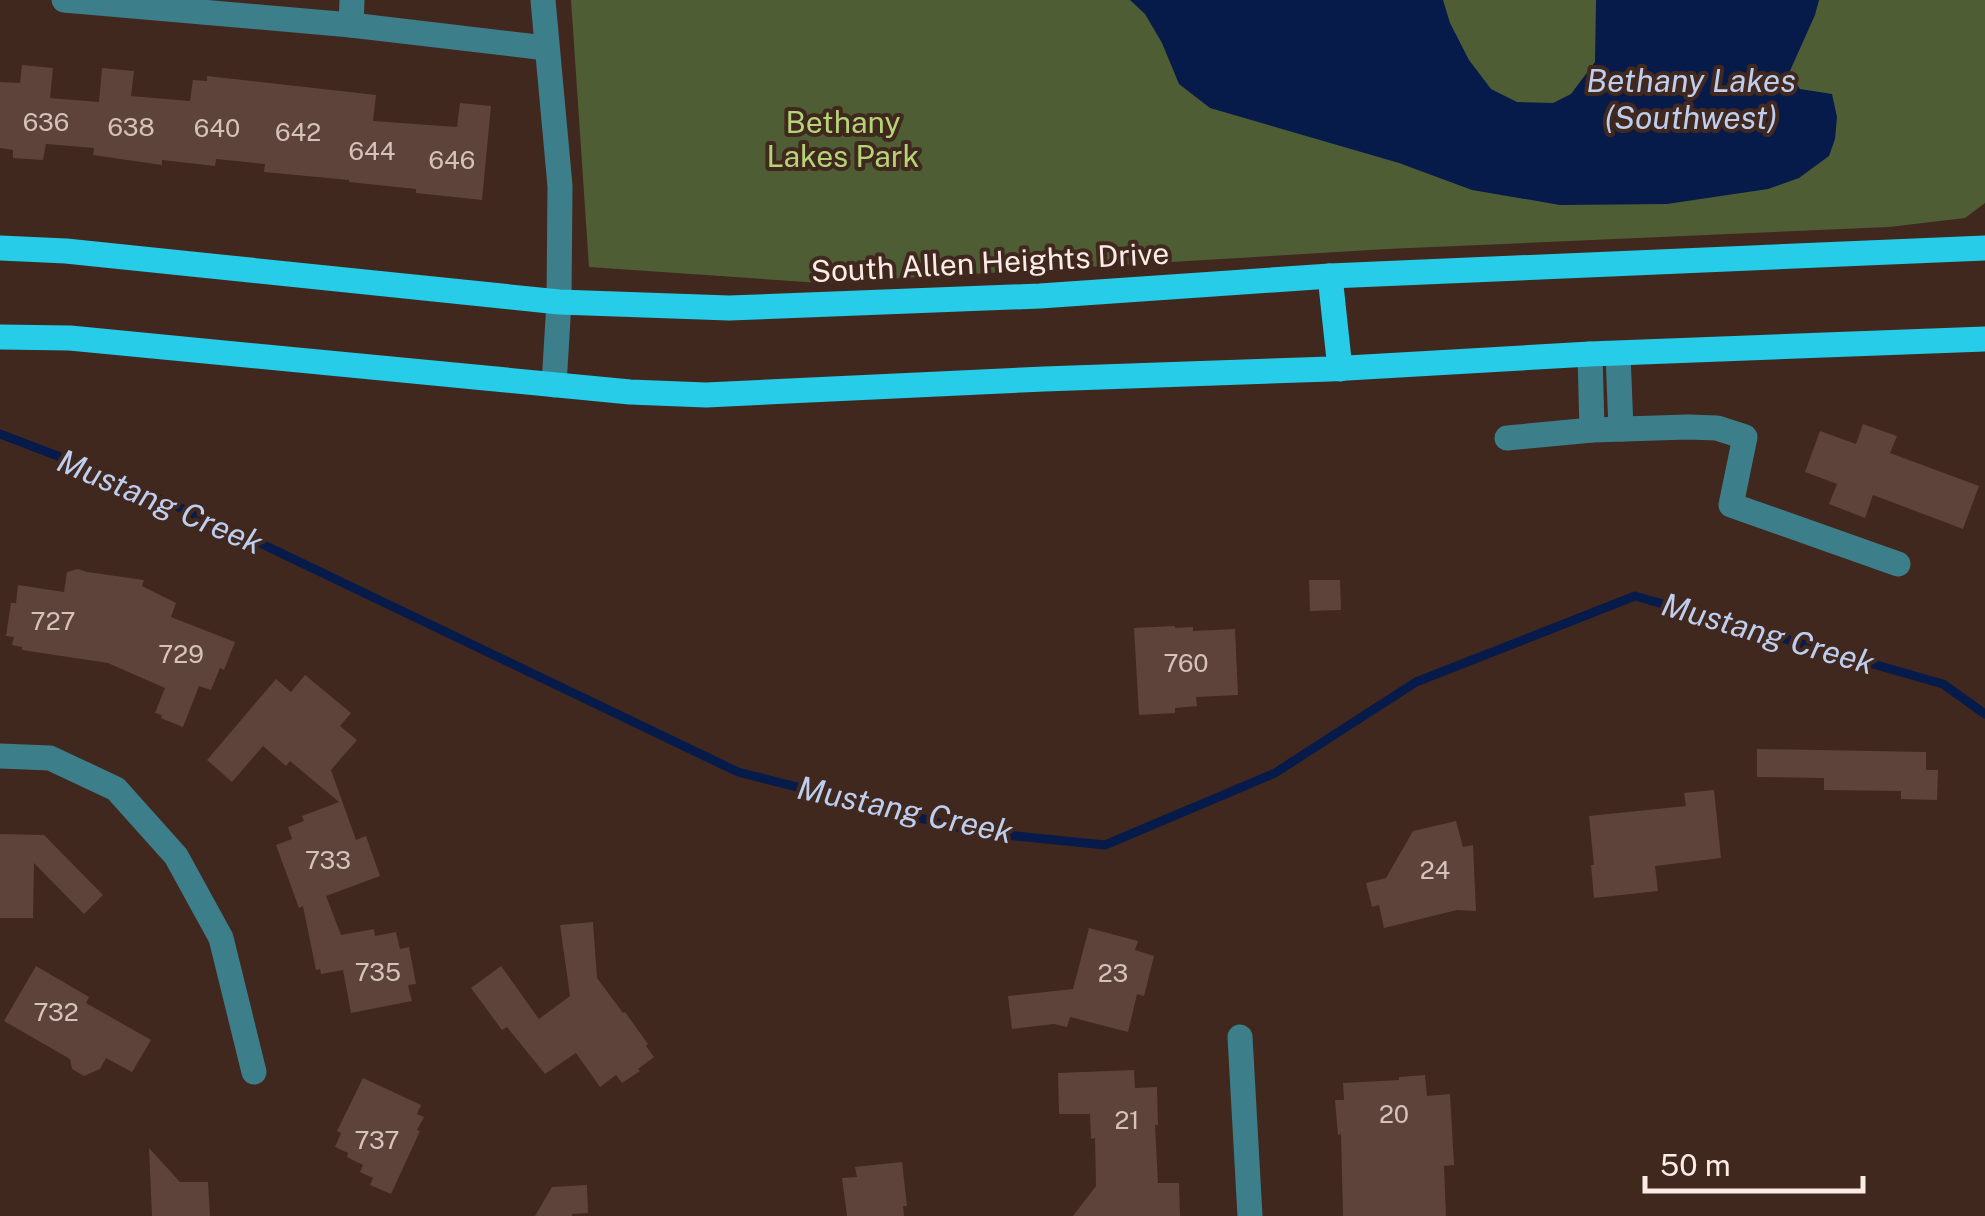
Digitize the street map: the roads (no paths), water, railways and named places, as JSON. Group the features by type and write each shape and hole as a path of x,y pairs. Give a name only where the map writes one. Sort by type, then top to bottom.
{"main road":[{"name":"South Allen Heights Drive","path":"0,248 66,250 559,302 729,308 1009,298 1330,276 1985,248"},
{"path":"1330,276 1340,368"},
{"path":"0,337 70,338 630,392 706,395 1985,339"}],"street":[{"path":"64,0 351,13 546,48"},
{"path":"543,0 560,186 554,384"},
{"path":"1590,354 1592,430"},
{"path":"1618,354 1620,429"},
{"path":"1507,438 1688,426 1717,428 1745,437 1731,505 1898,564"},
{"path":"0,756 50,758 116,789 176,856 221,938 254,1072"},
{"path":"1240,1037 1250,1216"}],"water":[{"name":"Bethany Lakes (Southwest)","path":"1130,0 1443,0 1469,60 1491,89 1517,102 1553,103 1571,94 1595,62 1596,0 1819,0 1789,73 1800,89 1832,94 1837,117 1835,139 1829,156 1799,178 1768,189 1667,204 1560,205 1472,190 1399,163 1210,108 1179,84 1162,43 1145,14"}],"waterway":[{"name":"Mustang Creek","path":"0,434 97,471 262,544 738,772 975,832 1105,845 1275,773 1416,682 1635,596 1943,684 1985,714"}],"park label":[{"name":"Bethany Lakes Park","path":"843,140"}]}
